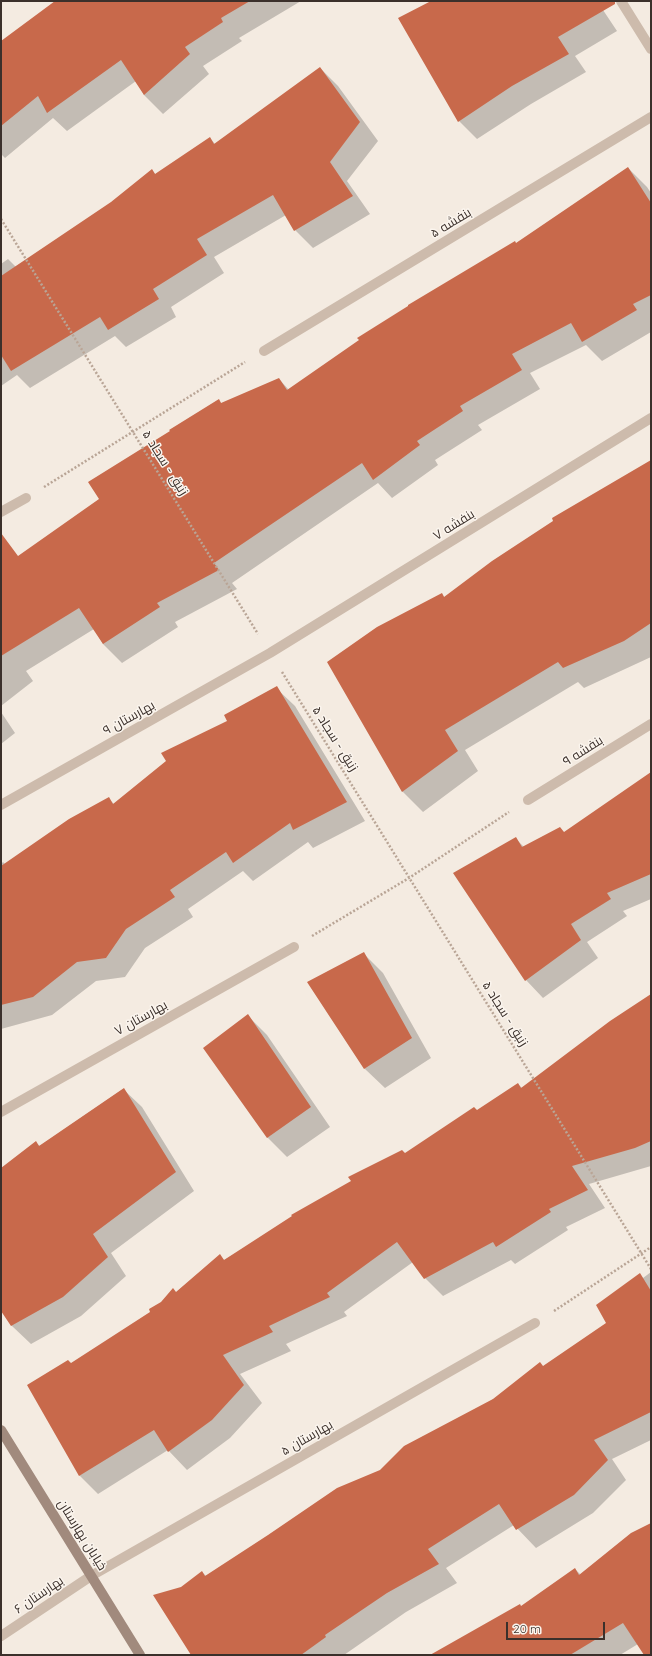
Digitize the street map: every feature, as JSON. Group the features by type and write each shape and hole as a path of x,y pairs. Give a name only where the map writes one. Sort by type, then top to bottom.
{"street":[{"path":"621,1 651,49"},
{"name":"بنفشه ۵","path":"264,351 651,117"},
{"name":"بنفشه ۷","path":"270,654 651,418"},
{"path":"1,512 26,498"},
{"name":"بهارستان ۹","path":"1,804 270,654"},
{"name":"بنفشه ۹","path":"528,800 651,724"},
{"name":"بهارستان ۷","path":"1,1112 294,947"},
{"name":"بهارستان ۵","path":"91,1576 535,1323"},
{"name":"خیابان بهارستان","path":"1,1430 140,1655"},
{"name":"بهارستان ۶","path":"1,1636 91,1576"}],"path":[{"name":"زنبق - سجاد ۵","path":"1,219 651,1269"},
{"path":"26,498 264,351"},
{"path":"294,947 409,878 528,800"},
{"path":"535,1323 651,1247"}],"building":[{"path":"55,1 250,1 221,18 223,22 185,47 190,54 144,95 121,60 47,113 38,96 1,126 1,41"},
{"path":"431,1 615,1 615,4 558,37 569,54 512,86 458,122 398,18"},
{"path":"320,67 360,122 330,162 353,196 294,231 273,195 197,239 207,255 153,289 159,299 108,330 100,317 11,371 1,355 1,276 111,202 152,169 155,174 210,137 214,144"},
{"path":"628,167 651,203 651,295 633,304 637,310 582,342 571,323 512,354 522,370 460,406 463,411 417,441 420,445 373,480 362,463 214,563 219,570 157,603 160,607 103,644 79,608 1,656 1,533 18,556 99,499 88,482 170,431 169,430 219,399 221,403 279,378 287,390 359,340 357,338 408,305 515,241 516,243"},
{"path":"651,460 651,623 624,641 563,668 558,662 445,730 458,751 402,792 327,662 377,627 442,593 444,597 492,561 553,521 552,518"},
{"path":"277,686 347,802 293,830 290,823 233,863 226,852 170,890 175,897 126,929 106,958 77,962 33,997 1,1005 1,866 69,819 109,797 113,804 166,761 161,753 227,721 224,715"},
{"path":"651,772 651,874 607,893 611,899 571,924 581,940 525,981 453,873 516,837 522,847 560,827 564,832"},
{"path":"364,952 412,1038 364,1069 307,982"},
{"path":"651,994 651,1141 635,1148 572,1166 588,1190 549,1209 551,1212 496,1247 493,1242 424,1279 397,1242 327,1293 330,1297 269,1326 273,1332 223,1355 244,1385 212,1420 168,1452 154,1430 79,1476 27,1385 68,1360 71,1363 150,1312 149,1309 161,1302 173,1288 176,1292 220,1254 224,1260 292,1216 291,1215 351,1181 348,1177 402,1150 405,1153 474,1107 477,1110 518,1083 521,1088 610,1021"},
{"path":"248,1014 311,1107 267,1138 203,1048"},
{"path":"124,1088 176,1172 93,1234 108,1257 63,1297 11,1326 1,1311 1,1168 36,1141 39,1146"},
{"path":"640,1273 651,1291 651,1412 594,1440 608,1460 574,1495 516,1530 499,1504 428,1549 439,1564 387,1593 325,1635 326,1637 301,1655 191,1655 153,1595 181,1587 202,1571 205,1576 337,1488 380,1470 404,1446 493,1399 540,1362 543,1366 606,1323 596,1305"},
{"path":"651,1523 651,1655 644,1655 623,1623 570,1655 430,1655 520,1604 521,1606 575,1568 579,1575 631,1533"}]}
